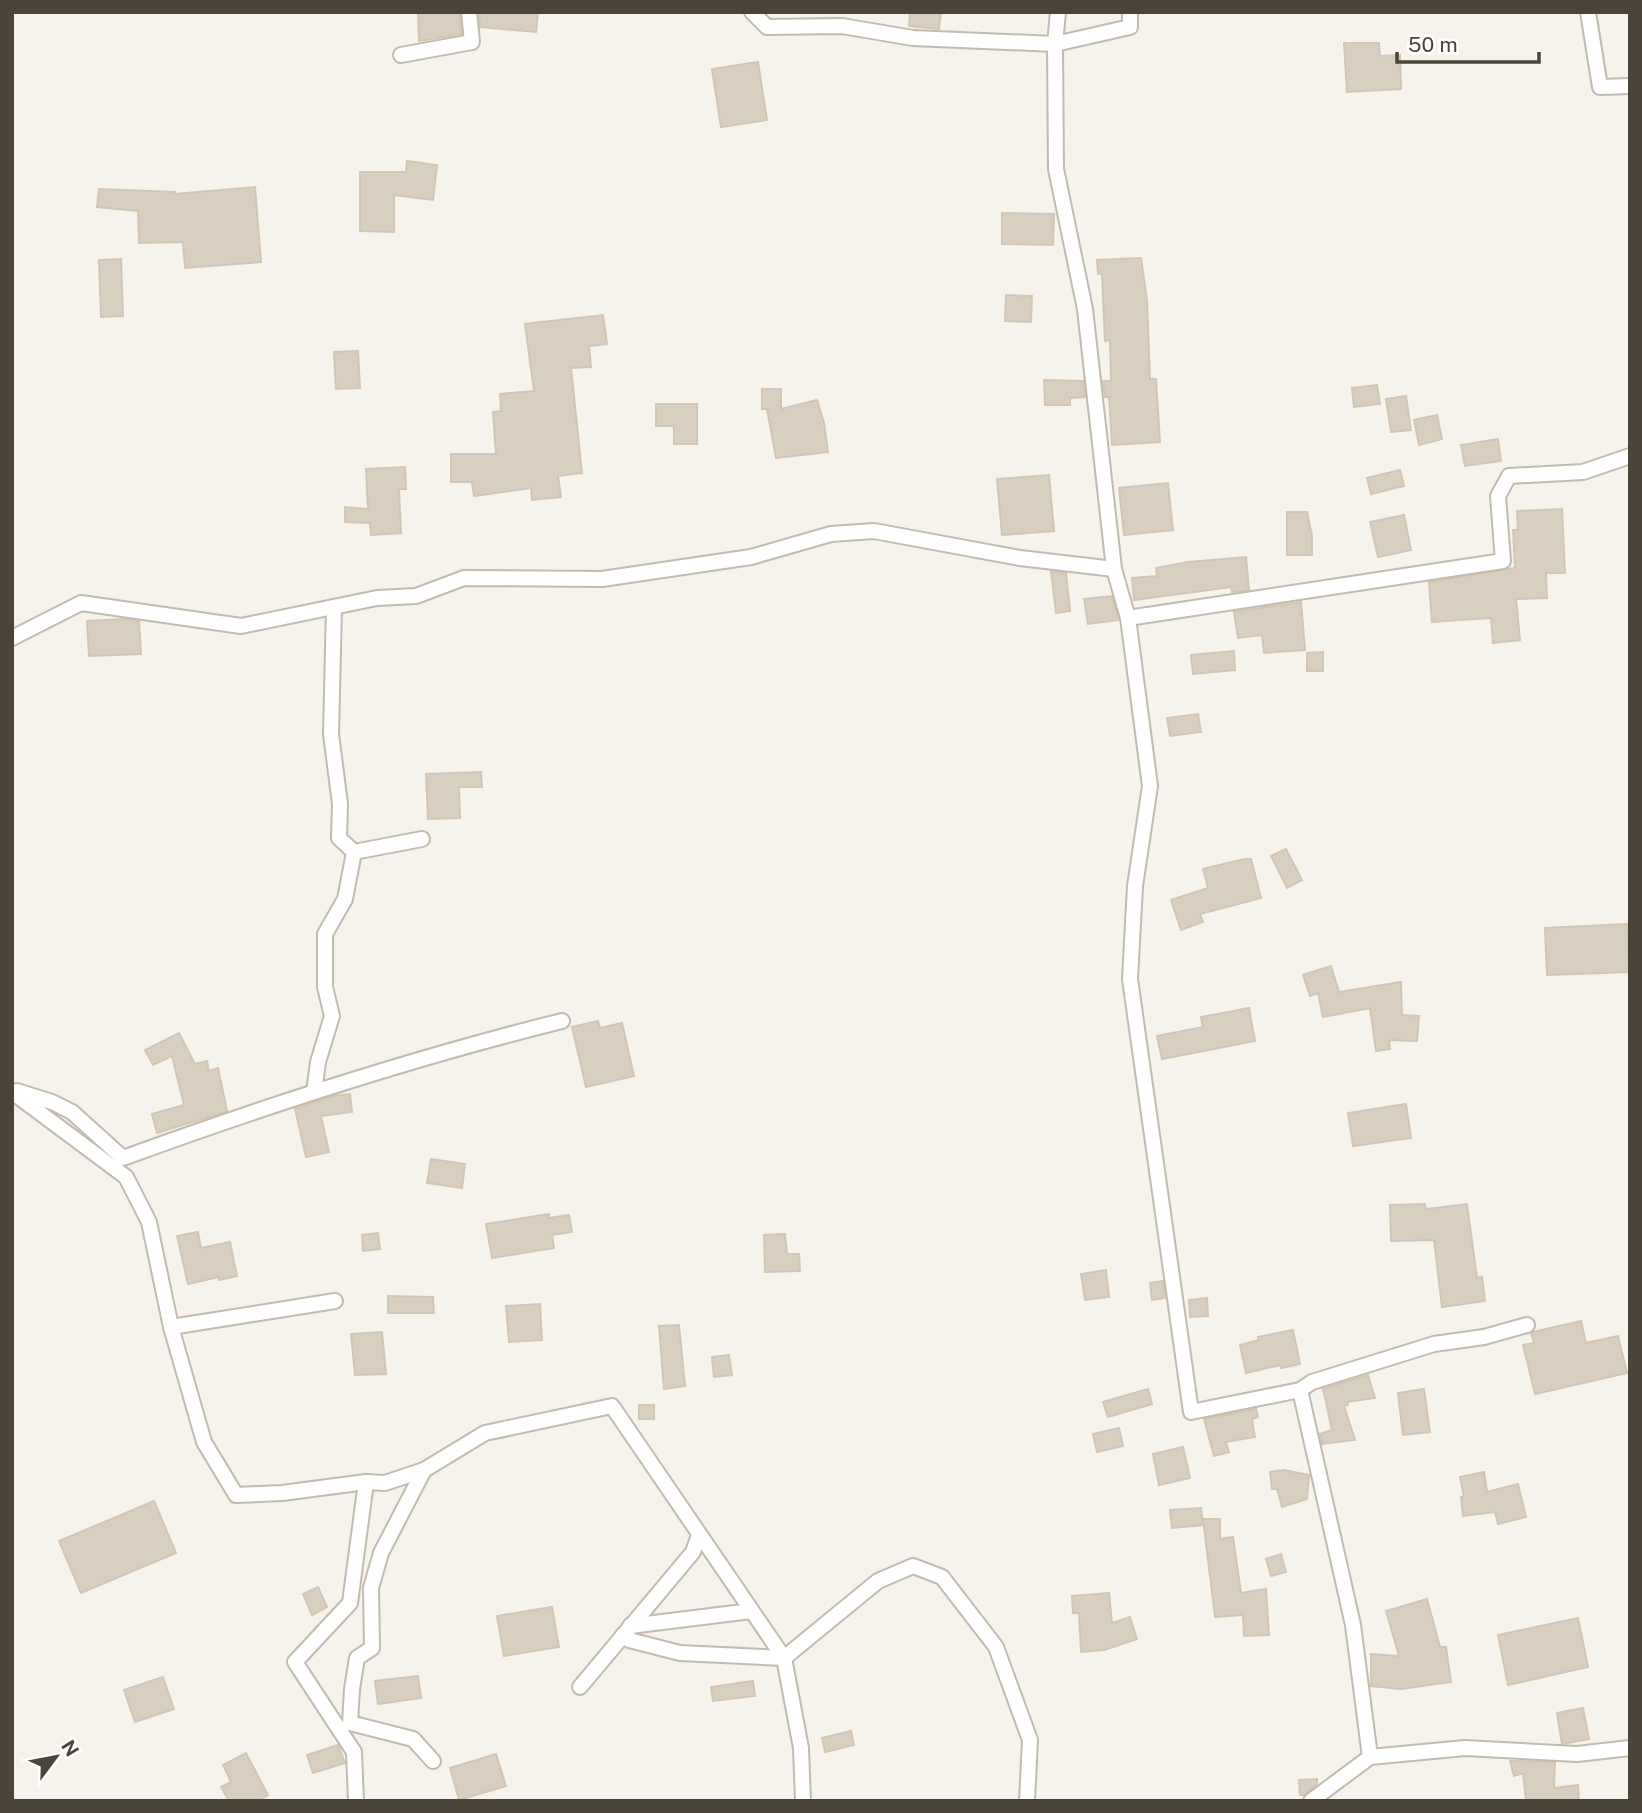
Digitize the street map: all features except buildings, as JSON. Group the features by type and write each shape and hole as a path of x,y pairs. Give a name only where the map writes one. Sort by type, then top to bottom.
{"street":[{"path":"401,55 472,42 469,12"},
{"path":"752,12 767,27 842,26 914,38 1055,44 1130,27 1130,12"},
{"path":"1058,12 1055,44 1056,169 1085,309 1114,569 1128,618 1150,786 1135,886 1130,979 1191,1412 1300,1390 1312,1382 1434,1344 1484,1337 1527,1325"},
{"path":"1588,12 1600,88 1630,86"},
{"path":"1128,618 1503,561 1498,496 1509,476 1583,472 1630,456"},
{"path":"12,638 81,603 242,626 377,598 416,596 464,578 602,579 751,557 831,534 874,531 1020,558 1114,569"},
{"path":"334,607 331,734 340,804 339,838 354,852"},
{"path":"354,852 422,839"},
{"path":"314,1092 318,1062 332,1016 325,987 325,934 345,900 354,852"},
{"path":"12,1091 51,1102 72,1112 123,1157 262,1107 562,1021"},
{"path":"12,1091 127,1177 149,1222 172,1327 204,1442 236,1495 282,1493 366,1482 385,1483 424,1470 485,1433 612,1406 784,1658 801,1748 803,1801"},
{"path":"172,1327 335,1301"},
{"path":"1300,1390 1353,1625 1370,1757"},
{"path":"424,1470 381,1553 371,1588 372,1648 357,1658 350,1723 413,1739 433,1761"},
{"path":"356,1801 354,1752 295,1662 350,1603 366,1482"},
{"path":"580,1687 693,1552 699,1535"},
{"path":"627,1630 629,1640 680,1653 784,1658 878,1581 914,1566 942,1577 996,1647 1030,1740 1027,1801"},
{"path":"627,1630 751,1611"},
{"path":"1311,1801 1370,1757 1465,1748 1577,1754 1630,1748"}]}
